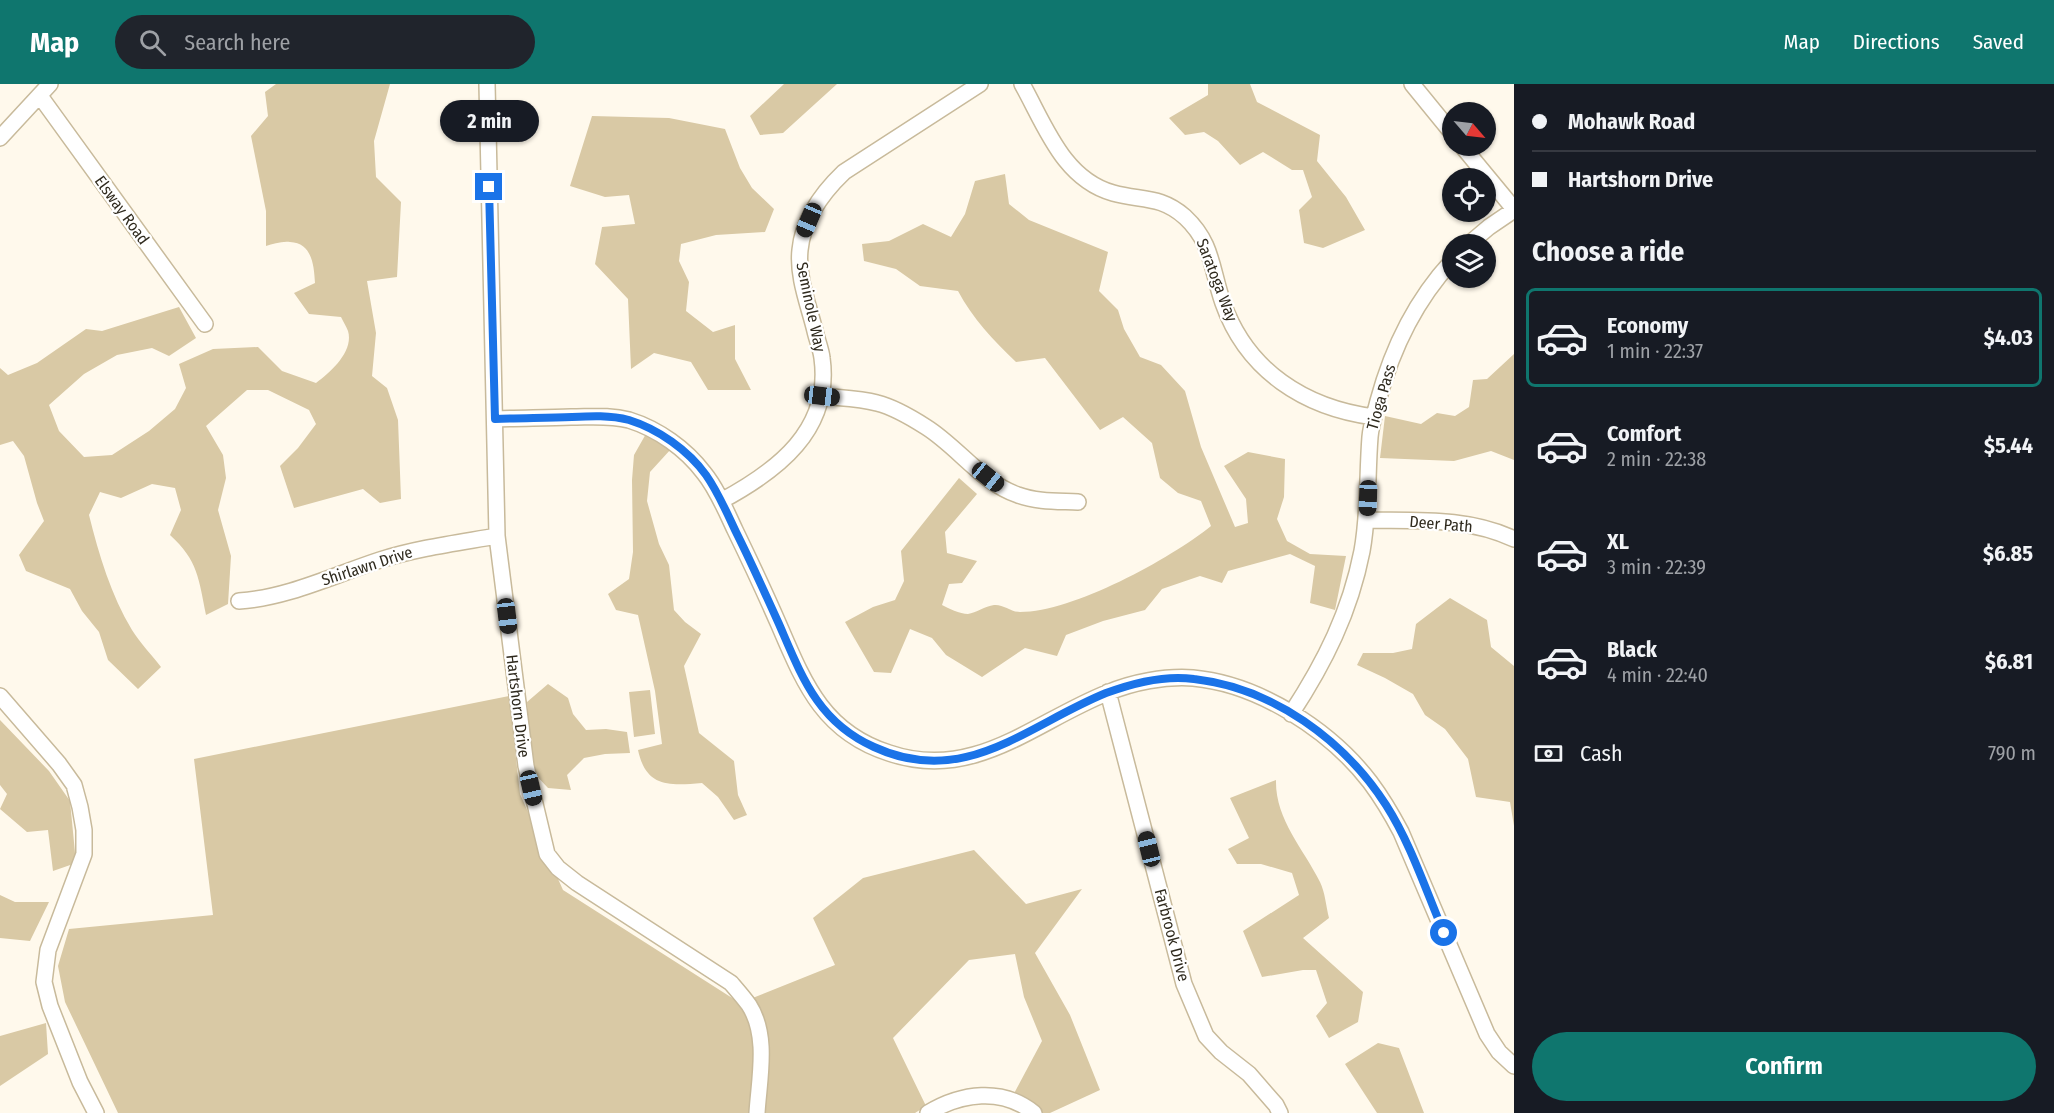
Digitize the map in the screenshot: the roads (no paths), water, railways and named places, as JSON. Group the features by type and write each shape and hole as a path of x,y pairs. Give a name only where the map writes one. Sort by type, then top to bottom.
{"street":[{"path":"0,138 50,84"},
{"name":"Hartshorn Drive","path":"487,84 496,536 526,766 547,854 558,868 577,884 731,983 749,1006 757,1025 761,1044 757,1113"},
{"name":"Seminole Way","path":"721,501 760,478 796,447 812,422 822,396 822,358 802,279 800,252 804,233 814,207 825,189 844,172 980,84"},
{"name":"Saratoga Way","path":"1022,84 1060,153 1078,175 1112,193 1140,196 1167,205 1196,229 1210,254 1218,287 1231,321 1245,344 1262,365 1289,388 1313,401 1338,411 1374,417"},
{"path":"1412,84 1442,121"},
{"name":"Elsway Road","path":"40,96 205,324"},
{"path":"1470,156 1514,210 1481,234"},
{"name":"Tioga Pass","path":"1292,714 1320,669 1338,632 1352,592 1367,520 1370,434 1394,350 1424,295 1442,273"},
{"path":"822,396 877,403 899,412 941,437 999,487 1018,496 1040,501 1078,501"},
{"path":"495,419 610,416 630,420 668,438 705,473 721,501 814,699 835,722 860,741 874,748 903,758 919,760 942,761 965,758 1027,735 1108,692 1149,681 1194,678 1255,695 1292,714 1330,740 1351,760 1387,806 1401,832 1487,1034 1499,1052 1514,1066"},
{"name":"Deer Path","path":"1367,520 1444,521 1487,529 1514,539"},
{"name":"Shirlawn Drive","path":"239,601 264,600 419,549 496,536"},
{"name":"Farbrook Drive","path":"1108,692 1184,984 1206,1036 1221,1052 1249,1074 1276,1105 1280,1113"},
{"path":"0,696 64,771 74,785 80,807 84,830 84,854 48,950 44,982 50,1006 80,1082 96,1113"},
{"path":"928,1113 952,1100 979,1095 998,1096 1015,1102 1034,1113"}]}
